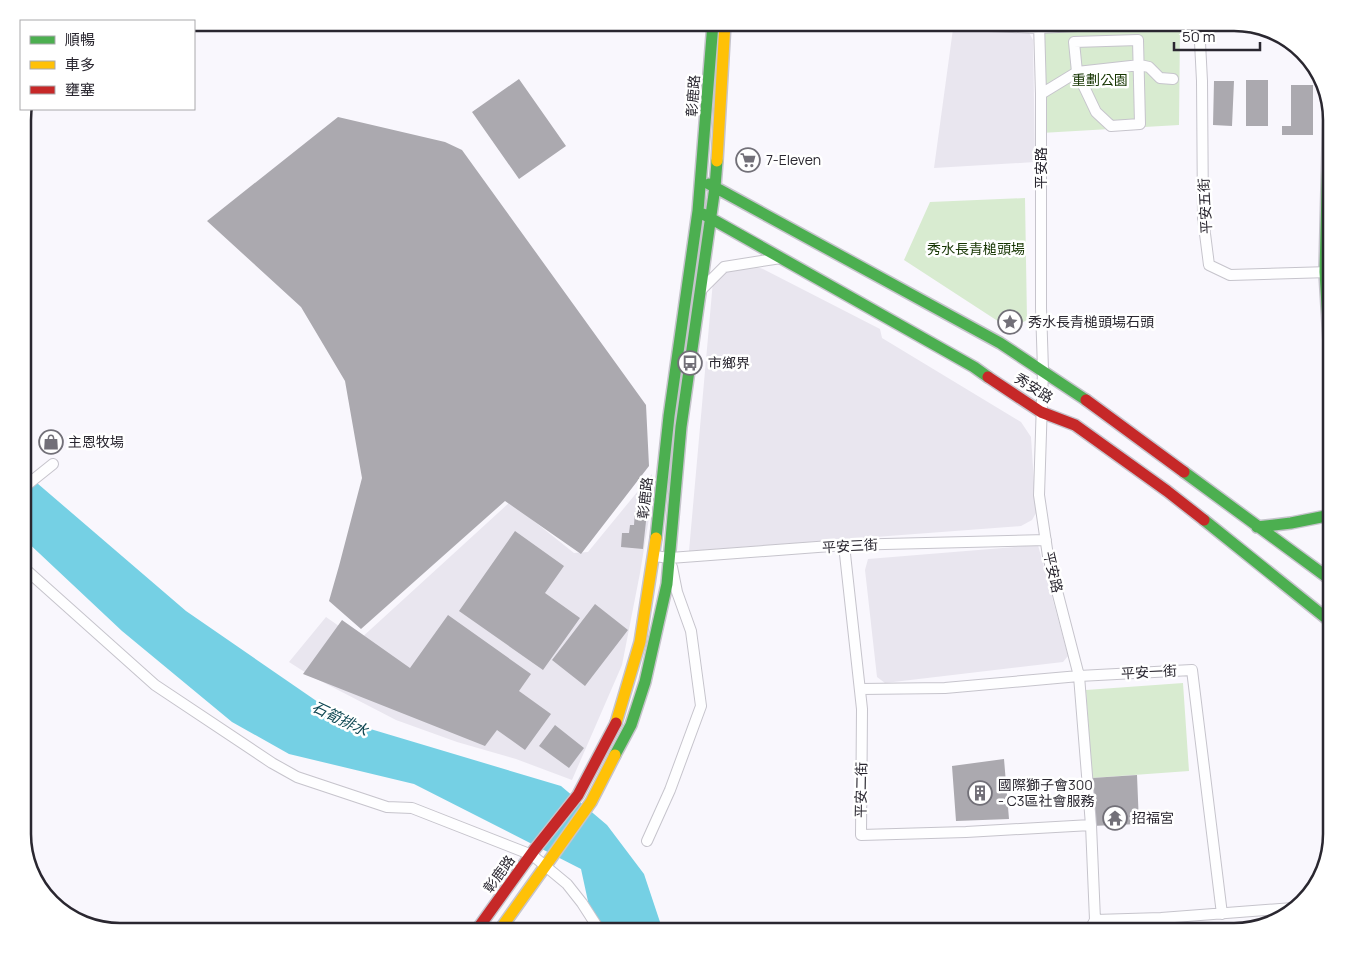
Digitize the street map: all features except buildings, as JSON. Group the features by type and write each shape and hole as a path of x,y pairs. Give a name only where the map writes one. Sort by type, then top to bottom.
{"main road":[{"name":"彰鹿路","path":"483,923 569,804 578,795 618,719 640,642 654,556 669,416 702,180 713,31"},
{"name":"彰鹿路","path":"505,923 591,802 630,725 645,682 667,584 681,428 715,187 724,31"},
{"name":"秀安路","path":"702,180 1000,343 1044,370 1323,574"},
{"name":"秀安路","path":"698,211 974,367 1041,412 1075,425 1167,491 1323,616"},
{"path":"1257,527 1323,516"}],"street":[{"name":"平安路","path":"1039,31 1041,308 1044,370 1039,495 1048,556 1079,676 1095,920"},
{"name":"平安五街","path":"1199,31 1202,81 1203,218 1209,265 1230,275 1323,272"},
{"path":"1138,40 1140,124 1111,126 1096,112 1077,72 1074,42 1138,40"},
{"path":"1041,94 1077,72 1140,65 1149,67 1160,78 1173,79"},
{"path":"700,291 724,268 781,258"},
{"path":"31,482 53,464"},
{"name":"平安三街","path":"654,556 670,558 844,545 1046,540"},
{"name":"平安二街","path":"844,545 861,688 861,835 966,832 1090,825"},
{"path":"647,841 670,790 701,706 691,631 677,592 670,558"},
{"path":"31,574 155,685 272,763 297,778 387,806 412,808 534,852 547,862 567,884 594,923"},
{"name":"平安一街","path":"861,688 945,688 1079,676 1192,670 1222,914"},
{"path":"1094,923 1095,920 1161,918 1281,909"},
{"path":"1160,923 1161,918"}],"shaded area":[{"path":"953,31 1028,31 1033,40 1035,162 934,168"},
{"path":"751,265 763,269 880,329 882,338 1021,422 1031,437 1036,513 1032,520 1021,526 689,551 713,281 719,275 732,268"},
{"path":"652,474 652,500 622,665 572,780 516,759 457,742 396,720 311,676 289,662 326,617 359,640 510,502 574,553 588,552"},
{"path":"1038,545 1068,656 1063,662 885,683 877,677 865,570 868,559"}],"green space":[{"name":"重劃公園","path":"1180,31 1179,125 1041,133 1040,32"},
{"name":"秀水長青槌頭場","path":"1025,198 1027,320 1010,329 904,260 930,202"},
{"path":"1183,683 1189,771 1092,778 1086,690"}],"water":[{"name":"石筍排水","path":"31,478 186,611 347,722 561,786 607,825 644,874 660,923 599,923 589,906 581,869 414,784 289,754 232,722 122,631 31,546"}],"traffic: fast":[{"path":"656,538 669,416 698,211 712,31"},
{"path":"615,755 631,725 645,682 667,584 681,427 715,187 717,161"},
{"path":"709,184 1000,343 1086,400"},
{"path":"703,214 974,367 988,377"},
{"path":"1184,472 1323,574"},
{"path":"1257,527 1323,517"},
{"path":"1204,520 1323,616"}],"traffic: slow":[{"path":"717,161 725,31"},
{"path":"616,723 640,642 656,538"},
{"path":"505,923 591,802 615,755"}],"traffic: jam":[{"path":"988,377 1041,412 1075,425 1204,520"},
{"path":"1086,400 1184,472"},
{"path":"482,923 535,849 578,795 616,723"}],"place":[{"name":"7-Eleven","path":"748,160"},
{"name":"秀水長青槌頭場石頭","path":"1010,322"},
{"name":"市鄉界","path":"690,363"},
{"name":"主恩牧場","path":"51,442"},
{"name":"國際獅子會300 - C3區社會服務","path":"980,793"},
{"name":"招福宮","path":"1115,818"}]}
